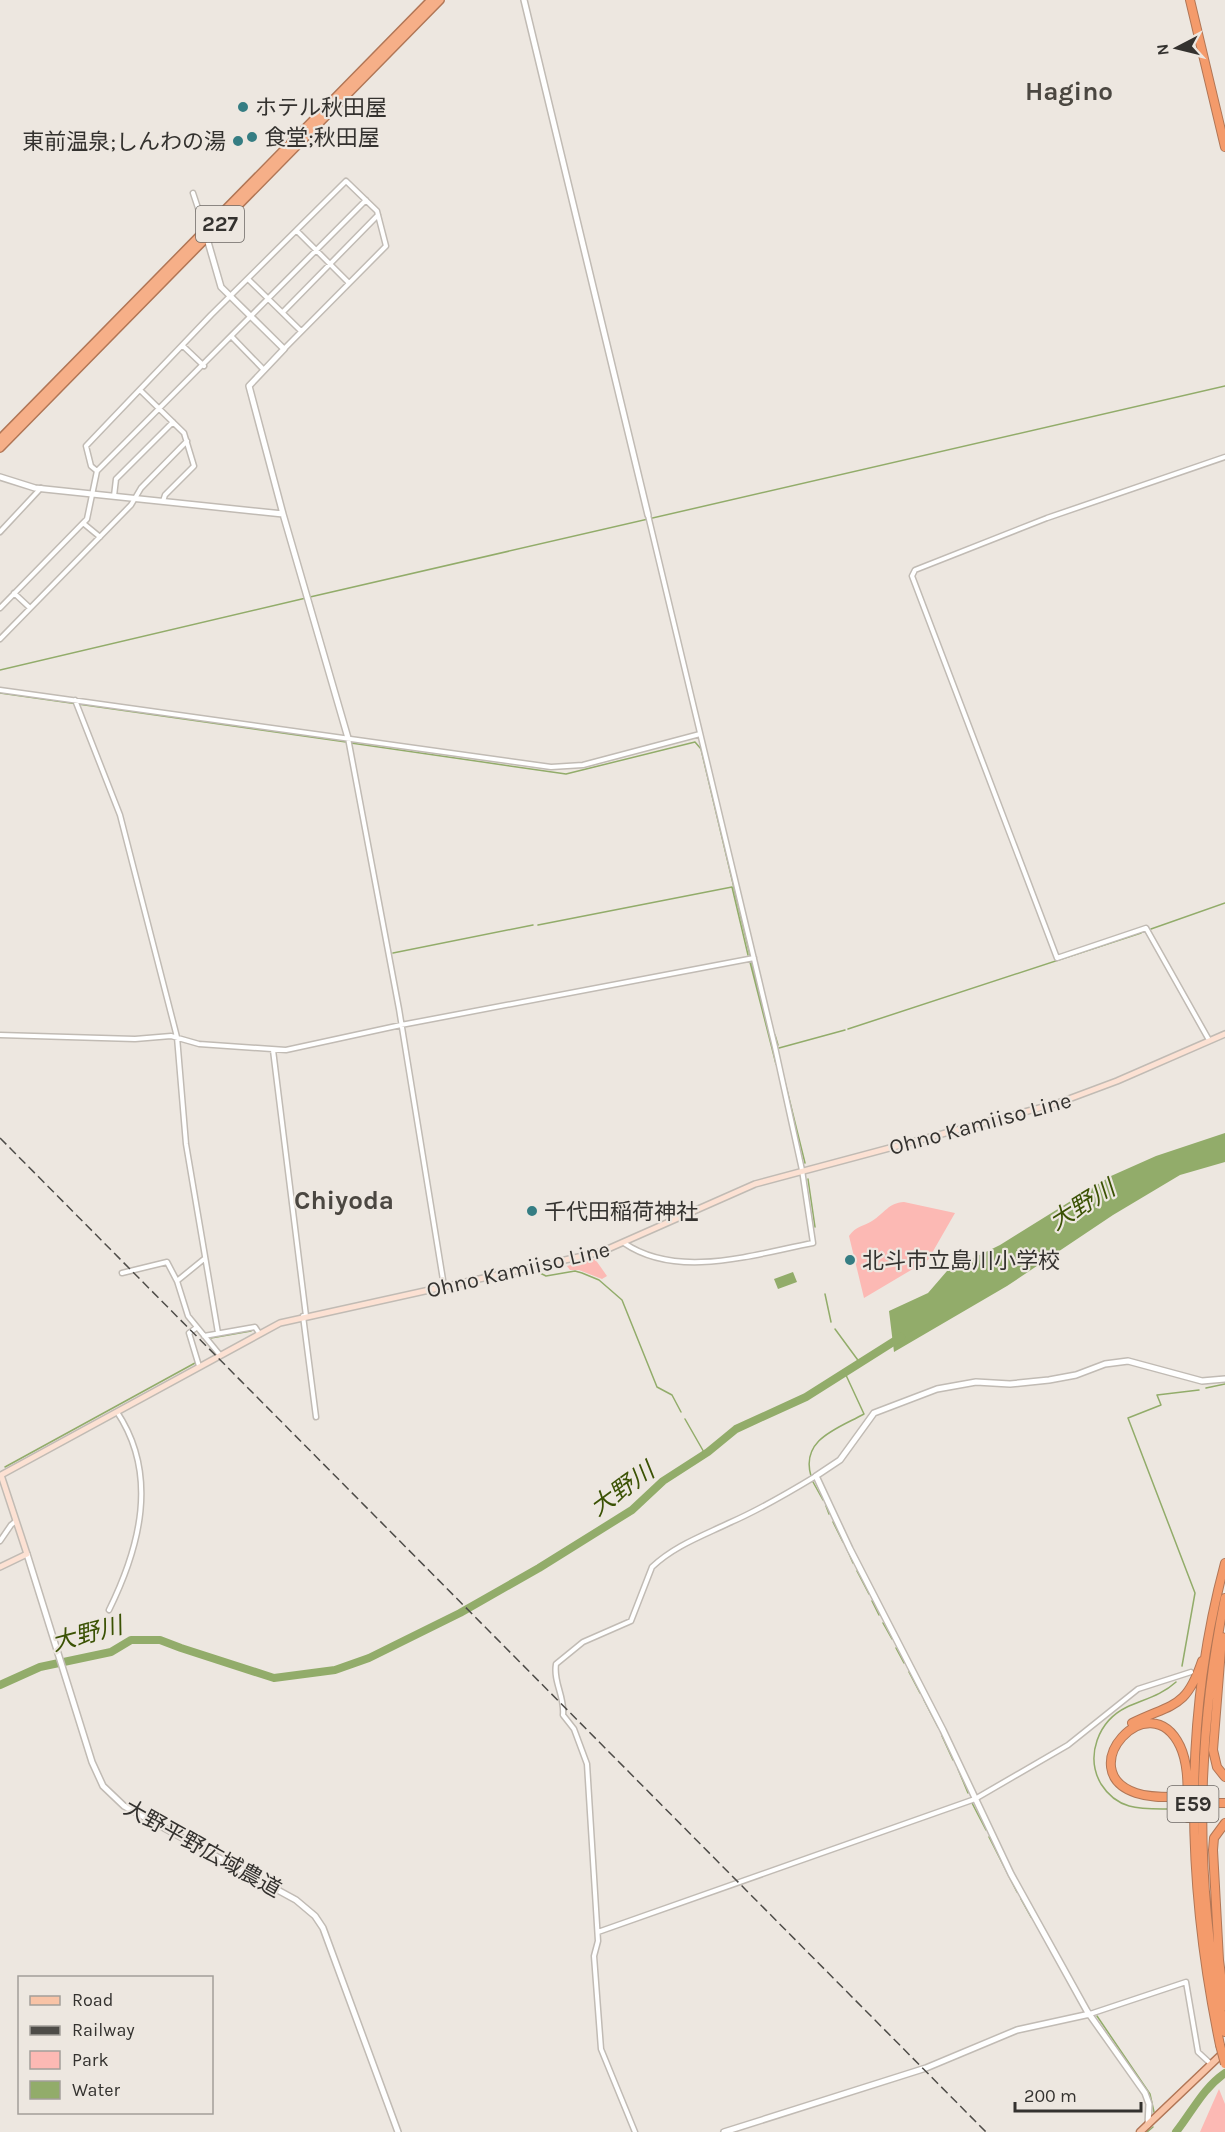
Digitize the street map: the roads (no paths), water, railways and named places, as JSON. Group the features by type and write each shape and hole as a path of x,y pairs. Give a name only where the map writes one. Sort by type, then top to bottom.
{"highway":[{"name":"227","path":"0,448 431,0"},
{"name":"227","path":"0,439 441,0"},
{"path":"1190,0 1225,146"},
{"name":"E59","path":"1225,1563 1208,1643 1194,1782 1196,1900 1207,1983 1225,2064"},
{"name":"E59","path":"1225,1598 1215,1645 1204,1732 1200,1815 1207,1938 1225,2032"},
{"path":"1225,1612 1213,1750 1216,1767 1225,1777"},
{"path":"1196,1900 1189,1830 1186,1765 1180,1744 1168,1731 1151,1724 1140,1725 1122,1734 1112,1751 1111,1761 1120,1783 1135,1793 1182,1800 1142,1799 1122,1791 1109,1775 1107,1752 1111,1741 1126,1726 1174,1706 1190,1692 1208,1643"},
{"path":"1225,1798 1206,1800 1225,1803"},
{"path":"1225,1823 1214,1838 1213,1850 1219,1960 1225,2006"}],"main road":[{"name":"Ohno Kamiiso Line","path":"27,1554 0,1473 259,1333 304,1316 582,1257 624,1243 725,1196 802,1170 1066,1100 1117,1081 1225,1034"},
{"path":"0,1567 27,1554"},
{"path":"1140,2132 1210,2064 1222,2048"}],"street":[{"path":"524,0 754,958 802,1170 813,1243 731,1259 682,1261 664,1259 624,1243"},
{"path":"97,471 91,466 86,446 346,181 378,215 386,246 249,386 283,514 348,738 401,1025 444,1288"},
{"path":"193,193 221,287 284,349"},
{"path":"0,608 87,519 97,471 161,410 366,200"},
{"path":"283,312 378,215"},
{"path":"297,231 349,283"},
{"path":"249,280 302,331"},
{"path":"232,337 264,370"},
{"path":"183,345 204,366"},
{"path":"140,390 184,433 194,466 165,495 163,501"},
{"path":"114,496 116,480 173,422"},
{"path":"0,639 137,498 141,488 187,441"},
{"path":"1209,1040 1146,928 1056,958 912,576 915,570 1047,518 1225,457"},
{"path":"0,477 17,484 41,488 283,514"},
{"path":"0,532 41,488"},
{"path":"83,523 100,537"},
{"path":"15,593 30,608"},
{"path":"0,690 75,703 563,767 583,765 700,734"},
{"path":"75,703 120,815 177,1037 186,1144 204,1237 204,1258 218,1333"},
{"path":"0,1035 135,1039 177,1037 199,1044 292,1050 401,1025 754,958"},
{"path":"273,1050 316,1417"},
{"path":"177,1281 204,1258"},
{"path":"122,1273 167,1262 177,1281 183,1306 196,1328 220,1355"},
{"path":"203,1336 255,1327 259,1333"},
{"path":"196,1328 189,1333 199,1366"},
{"path":"635,2132 600,2039 594,1956 598,1932 587,1764 574,1729 563,1715 565,1703 556,1676 556,1664 583,1642 631,1622 652,1567 659,1560 689,1541 776,1500 840,1460 874,1413 936,1389 976,1382 1010,1384 1049,1380 1128,1360 1202,1381 1225,1379"},
{"path":"109,1610 124,1580 140,1523 141,1505 137,1450 116,1411"},
{"path":"816,1476 1011,1874 1090,2013 1145,2093 1149,2104 1148,2125"},
{"path":"0,1541 16,1521"},
{"name":"大野平野広域農道","path":"27,1554 99,1777 115,1799 296,1900 315,1916 323,1928 398,2132"},
{"path":"598,1932 975,1799 1068,1745 1137,1689 1191,1672"},
{"path":"724,2132 937,2064 1017,2030 1090,2013 1186,1982 1198,2052 1210,2064"}],"water":[{"path":"1225,1133 1225,1162 1180,1175 1113,1215 1007,1286 894,1352 889,1311 928,1293 947,1271 1000,1245 1111,1176 1156,1156"},
{"path":"793,1272 797,1282 778,1289 774,1279"}],"waterway":[{"path":"310,597 1225,386"},
{"path":"0,670 306,598"},
{"path":"0,693 346,742"},
{"path":"351,743 566,774 695,742 701,749 750,955"},
{"path":"538,925 732,887 748,955"},
{"path":"1151,929 1225,903"},
{"path":"393,953 533,925"},
{"path":"848,1029 1141,933"},
{"path":"750,962 776,1064"},
{"path":"752,963 769,1033"},
{"path":"779,1048 845,1030"},
{"path":"775,1035 778,1045"},
{"path":"781,1066 805,1163"},
{"path":"808,1179 815,1227"},
{"path":"540,1273 546,1276 575,1271 582,1273 599,1280 622,1300 657,1387 672,1395 681,1412"},
{"path":"825,1294 831,1322"},
{"path":"835,1329 860,1363"},
{"path":"211,1338 251,1331"},
{"name":"大野川","path":"0,1685 40,1667 111,1652 131,1640 160,1640 274,1678 335,1670 369,1658 460,1613 539,1568 632,1510 663,1481 708,1452 736,1429 806,1397 901,1337"},
{"path":"5,1467 195,1363"},
{"path":"811,1476 809,1463 816,1444 833,1430 864,1414 845,1373"},
{"path":"1206,1388 1225,1384"},
{"path":"1182,1666 1195,1593 1128,1418 1161,1405 1157,1395 1199,1390"},
{"path":"685,1419 705,1454"},
{"path":"813,1482 823,1500"},
{"path":"826,1506 829,1514"},
{"path":"833,1522 843,1542"},
{"path":"847,1549 853,1563"},
{"path":"857,1571 869,1594"},
{"path":"872,1601 879,1615"},
{"path":"883,1623 892,1639"},
{"path":"896,1648 904,1663"},
{"path":"909,1672 920,1693"},
{"path":"1170,1809 1140,1808 1123,1804 1108,1793 1101,1784 1094,1762 1097,1740 1108,1721 1127,1707 1159,1694 1176,1682"},
{"path":"924,1700 938,1727"},
{"path":"942,1736 953,1760"},
{"path":"958,1769 968,1793"},
{"path":"972,1803 986,1830"},
{"path":"989,1837 1017,1892"},
{"path":"1021,1899 1031,1917"},
{"path":"1097,2016 1150,2094 1154,2112"},
{"path":"1176,2132 1204,2093 1225,2073"},
{"path":"1147,2132 1153,2127"}],"railway":[{"path":"0,1138 986,2132"}],"place":[{"name":"ホテル秋田屋","path":"243,107"},
{"name":"食堂;秋田屋","path":"252,137"},
{"name":"東前温泉;しんわの湯","path":"238,141"},
{"name":"千代田稲荷神社","path":"532,1211"},
{"name":"北斗市立島川小学校","path":"850,1260"}],"district":[{"name":"Hagino","path":"1069,91"},
{"name":"Chiyoda","path":"344,1200"}]}
